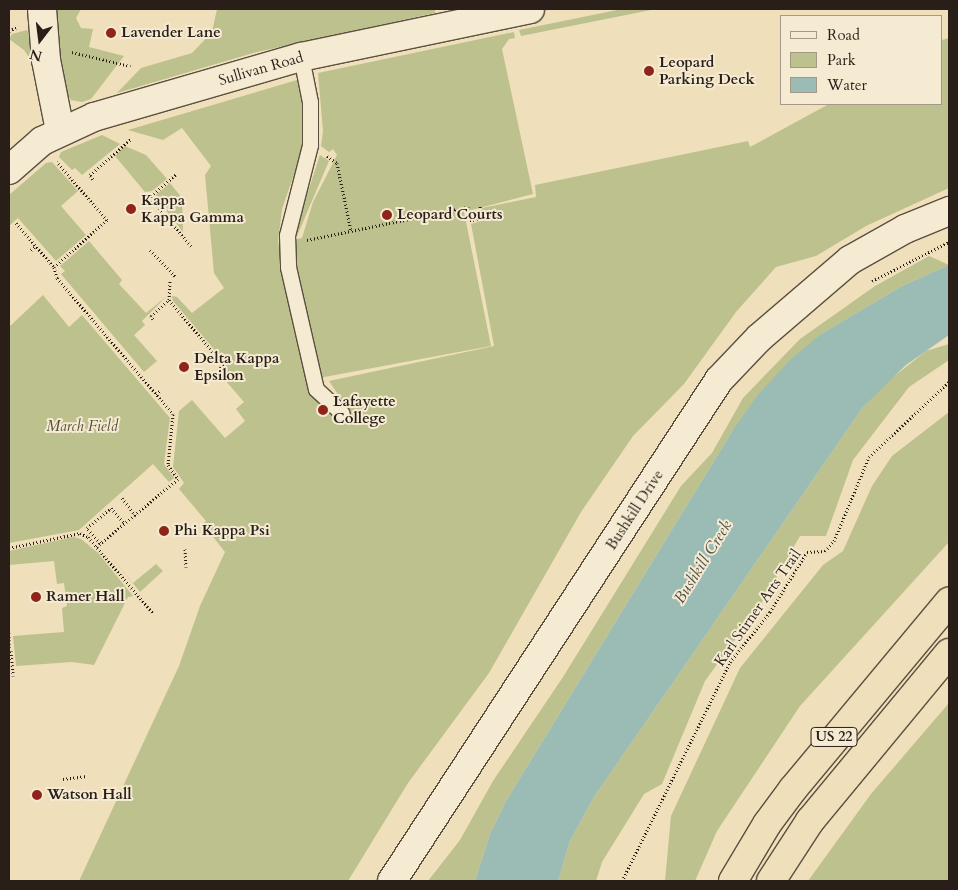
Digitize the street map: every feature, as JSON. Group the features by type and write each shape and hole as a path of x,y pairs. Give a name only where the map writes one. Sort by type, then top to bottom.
{"highway":[{"name":"US 22","path":"733,881 767,824 792,789 949,602"},
{"name":"US 22","path":"771,881 810,821 949,653"}],"street":[{"path":"42,9 44,46 60,131"},
{"name":"Sullivan Road","path":"9,170 36,145 60,131 94,117 302,57 530,9"},
{"name":"Bushkill Drive","path":"392,881 719,380 758,338 850,260 905,229 949,211"}],"lane":[{"path":"302,57 310,102 310,146 287,244 300,327 316,389 342,413"}],"path":[{"path":"44,46 130,66"},
{"path":"93,179 90,175 131,139"},
{"path":"54,267 109,220 56,160"},
{"path":"333,160 337,164 350,231"},
{"path":"176,174 151,197 191,246"},
{"path":"287,244 468,207 470,220 482,218 480,206"},
{"path":"16,224 54,267 57,278 172,414 168,465 178,479 136,516 124,523 96,546"},
{"path":"865,284 949,242"},
{"path":"31,250 36,246"},
{"path":"150,250 174,276"},
{"path":"170,280 169,300 210,351 223,364 218,372"},
{"path":"153,319 151,316 169,300"},
{"name":"Karl Stirner Arts Trail","path":"622,881 730,662 770,612 807,552 825,551 834,541 869,457 949,382"},
{"path":"156,394 160,391"},
{"path":"122,498 136,516"},
{"path":"100,543 87,528 112,508 124,523"},
{"path":"9,548 80,533 96,546 153,613"},
{"path":"186,549 186,567"},
{"path":"9,633 14,676"},
{"path":"63,779 87,776"}],"green space":[{"path":"53,9 81,9 76,18 81,28 93,29 89,47 124,56 91,99 82,102 71,100 64,90"},
{"path":"217,9 435,9 435,13 257,52 117,93 141,68 192,53 212,32"},
{"path":"622,9 656,9 521,36 519,30"},
{"path":"27,30 32,43 34,65 24,50 9,39 12,34"},
{"name":"Leopard Courts","path":"514,32 515,38 509,39 502,49 533,194 464,212 491,346 319,378 292,240 302,238 313,202 337,155 333,149 329,152 321,146 323,131 318,73"},
{"path":"949,38 949,188 866,226 816,256 776,267 736,312 684,384 633,436 581,512 489,673 408,783 348,881 79,881 179,666 200,606 225,552 203,524 206,521 179,489 184,483 173,467 179,411 192,400 225,438 245,421 236,409 244,402 219,373 226,366 224,361 173,301 172,296 177,297 192,313 224,288 214,273 205,175 211,166 182,128 163,140 128,130 297,80 305,120 302,151 282,209 278,242 305,372 319,405 347,424 345,405 329,381 494,346 471,224 484,220 482,208 536,197 535,185 748,141 750,147 827,105 943,105 943,40"},
{"path":"102,135 120,144 82,175 75,168 72,170 59,157 61,152"},
{"path":"125,146 146,155 167,179 152,191 145,192 115,156"},
{"path":"320,155 329,161 297,236 297,225"},
{"path":"52,162 78,191 61,206 86,235 56,261 18,218 9,226 9,195 46,163"},
{"path":"170,183 182,198 183,232 157,199 156,195"},
{"path":"89,241 122,280 119,284 146,313 167,296 142,321 145,325 134,335 157,361 144,372 61,274 65,271 60,266"},
{"path":"929,256 949,265 902,286 821,334 733,430 506,801 490,834 475,881 428,881 460,840 493,781 563,677 681,486 712,453 743,398 800,339 875,286"},
{"name":"March Field","path":"43,295 69,327 82,315 170,418 164,464 174,478 169,482 153,464 79,530 9,543 9,327"},
{"path":"949,344 949,360 909,387 853,460 826,536 800,536 764,599 705,681 662,784 644,794 602,862 596,881 558,881 570,841 594,797 863,407 881,387 926,351"},
{"path":"949,412 949,542 800,706 717,831 695,881 665,881 671,816 740,668 823,565 843,551 872,486 892,456"},
{"path":"73,537 81,539 98,553 133,596 128,597 94,665 72,662 16,666 13,636 64,632 62,608 67,606 64,583 57,584 54,561 9,565 9,551"},
{"path":"104,548 133,583 156,564 163,571 140,592"},
{"path":"949,703 949,881 808,881 871,794"}],"water":[{"name":"Bushkill Creek","path":"949,265 949,335 906,365 863,407 594,797 570,841 558,881 475,881 490,834 506,801 733,430 757,396 790,360 821,334 902,286"}],"place":[{"name":"Lavender Lane","path":"111,33"},
{"name":"Leopard Parking Deck","path":"649,71"},
{"name":"Kappa Kappa Gamma","path":"131,209"},
{"name":"Leopard Courts","path":"387,215"},
{"name":"Delta Kappa Epsilon","path":"184,367"},
{"name":"Lafayette College","path":"323,410"},
{"name":"Phi Kappa Psi","path":"164,531"},
{"name":"Ramer Hall","path":"36,597"},
{"name":"Watson Hall","path":"37,795"}]}
